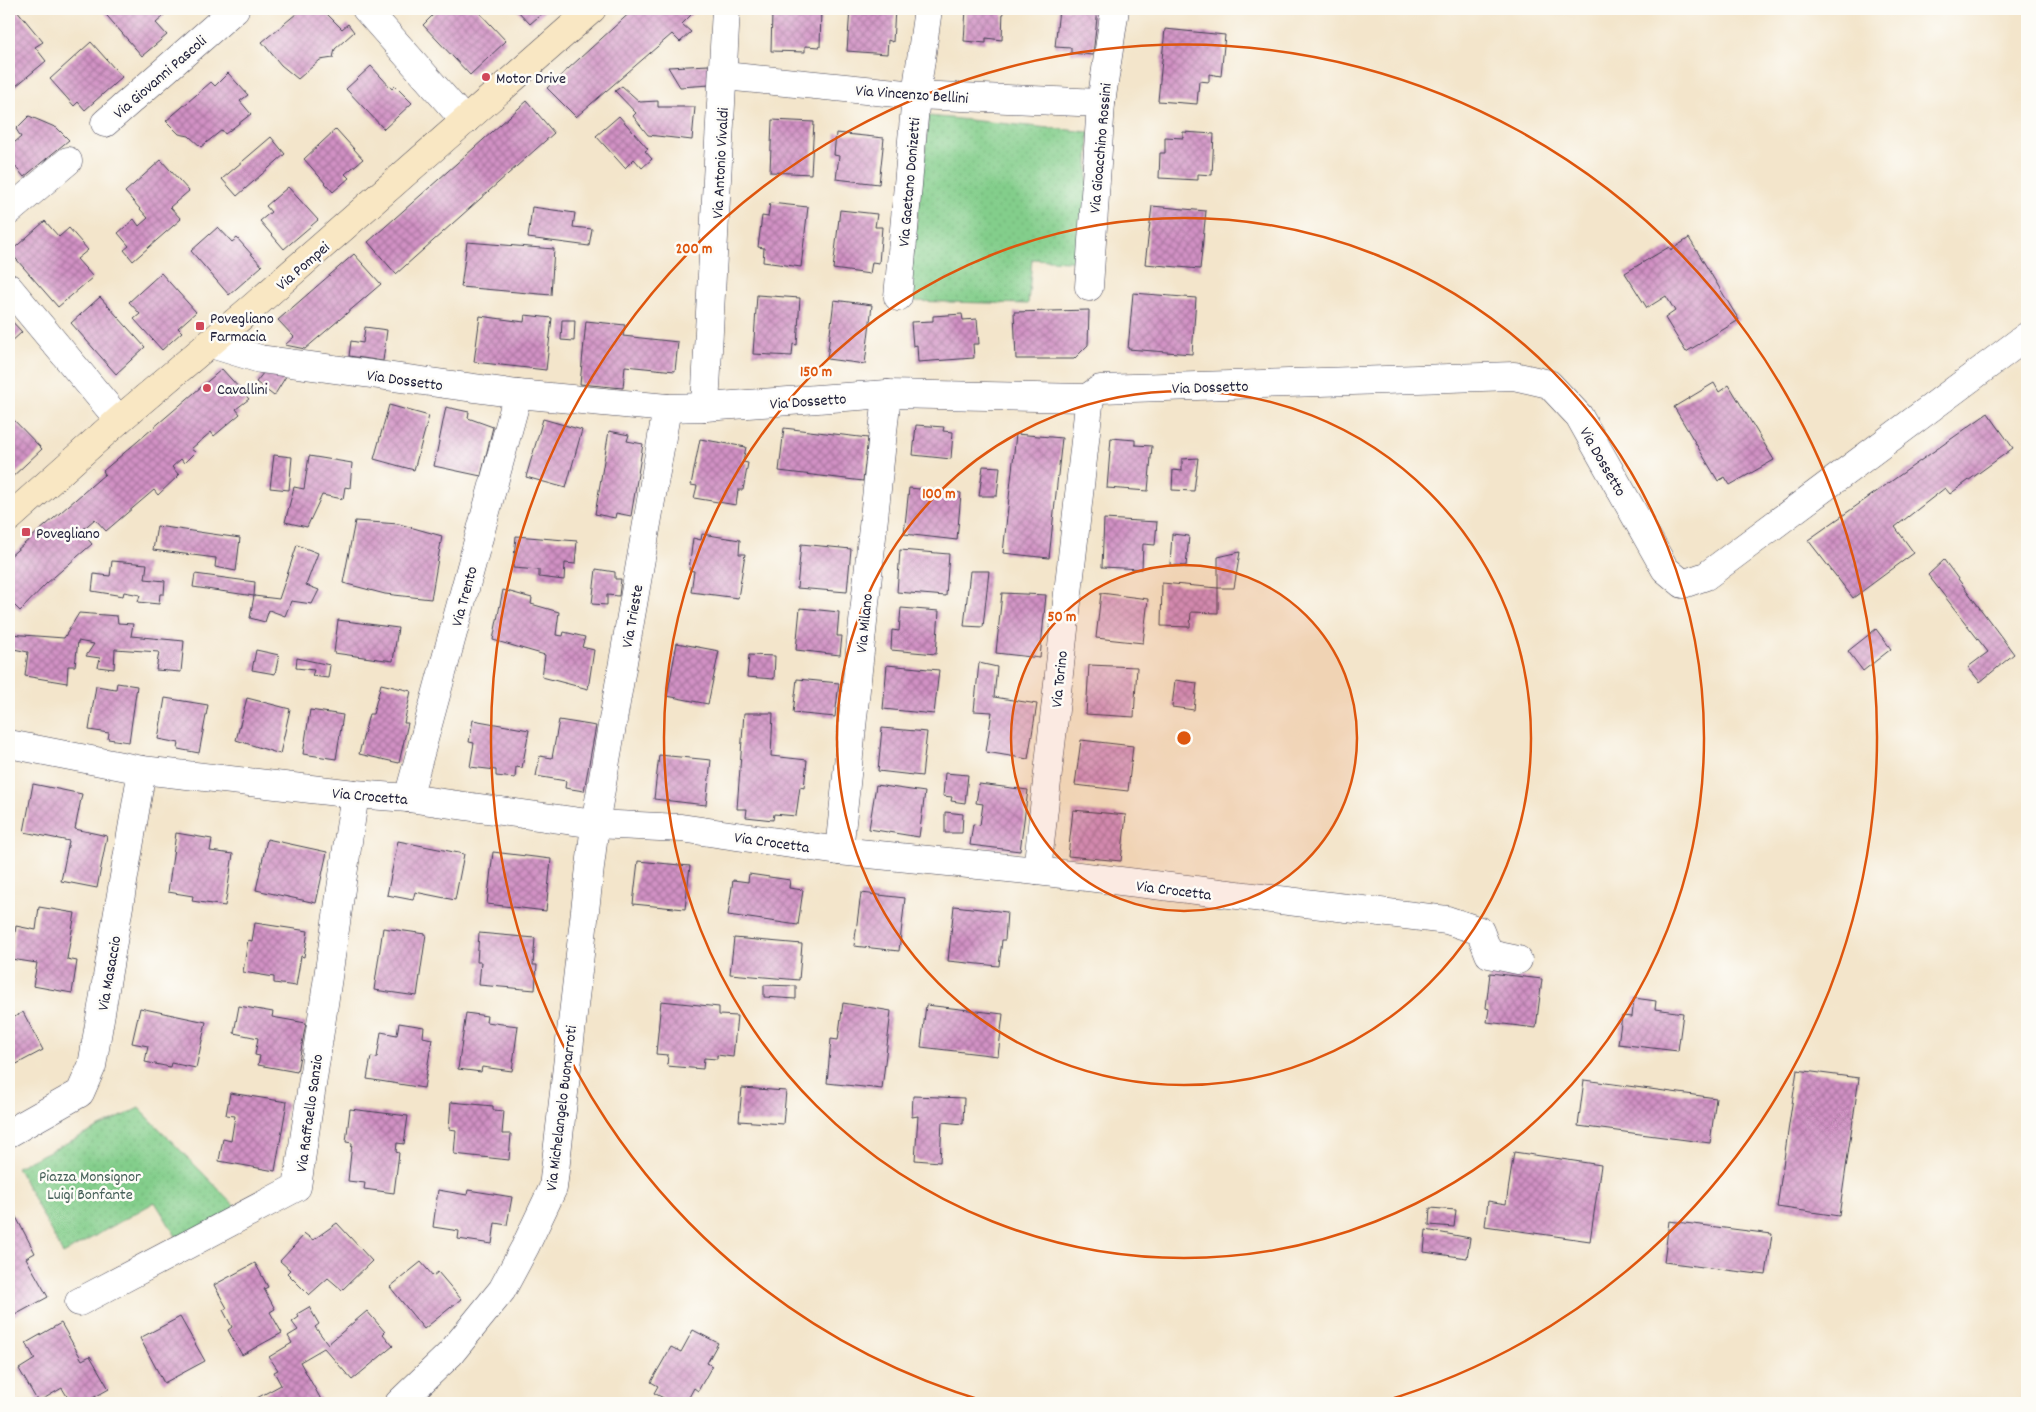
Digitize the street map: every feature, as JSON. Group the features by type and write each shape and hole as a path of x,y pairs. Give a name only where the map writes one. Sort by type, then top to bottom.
{"street":[{"name":"Via Giovanni Pascoli","path":"105,123 235,9"},
{"path":"366,9 465,122"},
{"name":"Via Pompei","path":"9,518 119,420 211,344 592,9"},
{"name":"Via Antonio Vivaldi","path":"704,407 724,76 726,9"},
{"name":"Via Gaetano Donizetti","path":"898,297 916,95 928,9"},
{"name":"Via Gioacchino Rossini","path":"1088,287 1102,103 1115,9"},
{"name":"Via Vincenzo Bellini","path":"724,76 916,95 1102,103"},
{"path":"9,211 68,161"},
{"path":"9,288 119,420"},
{"name":"Via Dossetto","path":"211,344 260,359 518,394 667,408 887,394 1087,398 1100,389 1514,376 1549,384 1579,416 1665,569 1683,584 1706,576 2027,336"},
{"name":"Via Trento","path":"408,798 518,394"},
{"name":"Via Milano","path":"839,852 887,394"},
{"name":"Via Torino","path":"1037,871 1089,405 1087,398"},
{"name":"Via Trieste","path":"594,824 667,408"},
{"name":"Via Crocetta","path":"9,744 142,770 355,794 408,798 594,824 681,828 839,852 1037,871 1447,920 1480,931 1489,954 1518,960"},
{"name":"Via Masaccio","path":"9,1133 80,1093 92,1066 142,770"},
{"name":"Via Raffaello Sanzio","path":"79,1302 297,1187 355,794"},
{"name":"Via Michelangelo Buonarroti","path":"399,1403 450,1354 502,1290 526,1248 553,1188 594,824"}],"green space":[{"path":"929,116 1089,132 1085,262 1032,259 1028,304 907,301"},
{"name":"Piazza Monsignor Luigi Bonfante","path":"139,1108 238,1209 179,1241 155,1202 63,1254 17,1167"}],"building":[{"path":"9,9 16,9 43,42 35,47 46,61 10,91 13,95 9,99"},
{"path":"101,9 158,9 164,16 156,23 167,35 142,56"},
{"path":"302,9 322,9 342,29 348,24 354,32 335,49 333,58 320,60 298,79 281,65 262,42"},
{"path":"439,9 476,9 506,41 470,75 423,25"},
{"path":"516,9 547,9 530,24"},
{"path":"634,9 688,9 693,13 682,24 691,32 680,42 672,34 576,117 547,88"},
{"path":"777,9 821,9 820,47 805,46 805,52 771,51 772,13 777,14"},
{"path":"850,9 895,9 893,42 888,40 887,54 847,51"},
{"path":"966,9 1003,9 1002,40 986,38 986,43 964,41"},
{"path":"1059,9 1098,9 1093,55 1071,53 1071,48 1055,47"},
{"path":"1165,29 1225,35 1221,76 1209,74 1209,82 1199,81 1197,104 1158,101"},
{"path":"91,42 122,77 85,110 78,102 74,106 50,79"},
{"path":"709,65 710,85 680,87 668,67"},
{"path":"371,66 392,89 395,86 412,103 384,129 346,89"},
{"path":"228,73 248,95 240,101 251,114 225,134 222,130 201,147 189,136 179,134 166,121 211,82 215,86"},
{"path":"622,86 640,102 658,101 658,107 695,107 692,140 648,135 633,116 636,113 615,91"},
{"path":"527,101 554,133 396,274 368,242"},
{"path":"29,116 57,128 69,140 24,177 9,159 9,147 21,137 16,129"},
{"path":"619,116 648,149 645,151 652,159 642,168 634,159 625,168 596,136"},
{"path":"772,120 814,122 811,174 770,172"},
{"path":"336,129 363,159 345,174 349,178 333,192 304,159"},
{"path":"1183,132 1214,134 1212,175 1198,174 1198,180 1159,178 1160,153 1165,153 1165,137 1183,138"},
{"path":"836,133 884,138 879,184 836,179 839,156 834,155"},
{"path":"271,137 285,154 237,196 222,179"},
{"path":"161,160 189,191 170,207 181,219 133,261 124,250 129,246 118,233 134,219 139,226 148,218 125,192"},
{"path":"9,182 14,188 9,192"},
{"path":"288,187 318,220 284,249 260,221 271,212 266,206"},
{"path":"770,203 808,207 801,267 763,262 764,248 758,247 762,216 768,217"},
{"path":"1152,206 1206,211 1200,269 1145,264"},
{"path":"532,207 575,213 573,227 592,229 589,246 528,238"},
{"path":"840,210 877,214 875,227 882,227 879,263 872,262 870,274 833,269"},
{"path":"45,221 59,237 69,228 88,250 77,259 93,277 58,307 10,252"},
{"path":"218,227 232,242 237,238 262,266 229,295 191,251"},
{"path":"1689,238 1739,320 1686,352 1665,318 1675,311 1666,296 1647,308 1625,273 1669,247 1671,250"},
{"path":"467,242 554,249 551,295 461,287"},
{"path":"354,254 381,284 305,349 285,345 294,337 278,320"},
{"path":"161,273 196,312 178,328 182,332 162,350 134,319 140,314 129,302"},
{"path":"1133,293 1196,298 1192,354 1128,349"},
{"path":"757,295 800,298 797,345 793,344 792,356 753,354"},
{"path":"100,297 145,347 116,374 71,323"},
{"path":"834,300 872,305 865,364 827,359"},
{"path":"1089,310 1088,345 1074,359 1016,359 1014,312"},
{"path":"962,314 963,320 977,319 979,344 973,344 974,358 918,362 917,345 913,346 911,322 933,321 933,316"},
{"path":"525,315 552,318 546,370 474,362 480,316 524,322"},
{"path":"9,318 22,332 9,344"},
{"path":"562,320 575,320 574,341 561,340"},
{"path":"586,321 625,325 623,336 678,342 675,371 625,366 623,388 580,384"},
{"path":"365,327 387,330 383,361 349,356 351,341 363,343"},
{"path":"222,369 249,399 236,409 240,414 214,436 211,432 191,449 195,452 184,463 181,459 172,467 179,475 158,495 154,490 106,531 95,519 81,531 92,544 47,583 20,611 14,605 9,608 9,557 105,474 103,471"},
{"path":"264,372 288,373 274,396 256,382"},
{"path":"1714,383 1719,392 1729,385 1774,460 1730,485 1725,477 1718,481 1674,407"},
{"path":"389,405 429,416 414,470 374,459"},
{"path":"446,407 469,412 468,418 493,427 481,476 434,466"},
{"path":"1988,413 2013,448 1950,494 1945,488 1895,527 1914,553 1853,598 1808,540"},
{"path":"9,415 42,449 10,479 9,478"},
{"path":"543,419 582,430 566,488 526,477"},
{"path":"916,425 944,427 943,431 953,432 951,459 913,455"},
{"path":"784,428 868,438 863,481 779,471"},
{"path":"609,431 629,435 627,441 643,444 631,516 616,513 615,518 595,514"},
{"path":"1016,434 1062,438 1049,558 1003,553"},
{"path":"1111,438 1135,440 1135,445 1152,446 1148,491 1107,488"},
{"path":"700,439 746,447 743,462 748,463 743,490 738,490 736,505 694,498 697,486 691,485"},
{"path":"274,455 292,457 289,490 270,488"},
{"path":"309,456 352,463 350,488 345,487 343,499 322,495 307,527 285,522 294,487 304,489"},
{"path":"1198,458 1194,491 1172,490 1173,470 1182,471 1182,459"},
{"path":"983,466 1000,467 997,496 979,496"},
{"path":"909,488 961,493 957,540 904,534"},
{"path":"1104,519 1157,522 1155,545 1143,544 1142,569 1102,567"},
{"path":"355,521 399,524 442,536 431,599 385,594 343,583"},
{"path":"157,526 240,538 236,571 215,567 216,558 153,550"},
{"path":"702,534 740,540 739,554 745,554 738,598 691,592 694,571 689,570 693,538 701,540"},
{"path":"1172,534 1189,536 1186,566 1170,565"},
{"path":"516,536 577,541 575,564 565,563 564,580 539,577 539,570 513,568"},
{"path":"801,544 851,549 847,592 797,588"},
{"path":"297,545 318,553 306,585 319,590 312,604 291,601 285,616 269,610 265,622 250,618 254,596 279,599"},
{"path":"900,550 949,554 946,596 897,592"},
{"path":"1240,552 1234,588 1218,588 1218,557"},
{"path":"1944,560 2014,654 1980,682 1968,667 1988,652 1928,575"},
{"path":"112,561 147,564 145,579 165,581 164,594 160,594 159,604 138,602 140,595 124,592 123,596 92,591 94,574 110,576"},
{"path":"596,569 615,572 615,579 621,579 619,596 607,595 607,605 592,604"},
{"path":"970,571 989,571 983,627 964,626"},
{"path":"195,574 255,582 254,596 193,587"},
{"path":"1162,583 1218,588 1218,613 1191,612 1190,627 1161,626"},
{"path":"503,590 532,598 531,604 559,612 556,635 563,636 564,632 585,637 582,647 594,650 588,689 542,677 545,655 493,640"},
{"path":"1002,593 1046,595 1040,658 996,653"},
{"path":"1101,593 1148,599 1143,643 1096,638"},
{"path":"800,608 839,612 837,636 842,636 840,655 796,650"},
{"path":"901,608 939,611 936,654 891,650 892,630 899,631"},
{"path":"79,613 117,616 118,623 133,624 131,636 184,641 181,672 156,670 159,652 115,649 114,669 98,667 100,658 86,656 94,644 78,641 75,666 68,666 67,683 25,676 28,652 9,648 9,634 64,638"},
{"path":"338,620 398,628 393,661 334,653"},
{"path":"1876,629 1891,649 1863,671 1848,651"},
{"path":"677,643 719,651 708,704 667,696"},
{"path":"256,650 279,655 275,674 252,670"},
{"path":"749,655 775,656 774,679 747,677"},
{"path":"297,658 330,665 328,678 312,676 314,670 296,668"},
{"path":"979,663 997,667 994,697 1037,704 1028,759 986,752 992,712 974,711"},
{"path":"887,665 939,670 934,714 883,709"},
{"path":"1089,665 1137,667 1134,717 1086,714"},
{"path":"797,679 839,683 835,717 793,713"},
{"path":"1175,680 1197,683 1194,710 1172,707"},
{"path":"117,683 137,686 129,742 108,739 109,733 89,730 96,686 116,689"},
{"path":"381,684 411,691 404,723 408,723 399,763 359,754 369,714 373,714"},
{"path":"165,698 208,705 199,753 178,749 179,743 158,739"},
{"path":"247,698 290,709 280,754 236,740"},
{"path":"310,710 343,715 336,759 303,754"},
{"path":"744,713 773,713 771,756 807,760 804,788 800,787 796,816 774,814 773,820 746,817 747,809 737,809"},
{"path":"473,720 529,730 522,768 516,767 515,778 496,776 496,770 470,767 474,743 469,742"},
{"path":"559,720 596,726 584,791 565,788 566,781 536,776 540,756 552,758"},
{"path":"882,728 927,732 922,776 878,771"},
{"path":"1081,740 1133,746 1128,791 1075,785"},
{"path":"659,755 711,760 706,805 654,799"},
{"path":"945,773 968,775 965,803 951,801 952,797 943,796"},
{"path":"33,784 82,794 75,829 107,836 97,888 61,881 69,841 24,832"},
{"path":"979,784 1028,790 1020,851 970,845 973,824 980,825 983,804 976,803"},
{"path":"876,785 925,792 919,837 869,829"},
{"path":"1073,810 1126,815 1121,861 1068,856"},
{"path":"945,812 963,814 962,833 945,833"},
{"path":"176,833 212,839 210,851 233,854 225,906 192,901 193,896 168,892"},
{"path":"267,839 327,852 316,903 256,890"},
{"path":"398,841 464,854 455,900 415,892 413,900 387,895"},
{"path":"493,852 551,859 546,911 487,904"},
{"path":"638,861 690,866 685,909 633,904"},
{"path":"749,874 790,880 789,888 803,890 798,925 728,915 733,880 748,882"},
{"path":"861,893 905,898 899,951 854,946"},
{"path":"954,906 1007,912 1005,940 1002,940 999,966 948,961"},
{"path":"39,907 75,913 67,959 77,961 72,993 33,986 37,963 11,959 16,926 36,930"},
{"path":"255,923 308,931 304,957 301,956 296,986 274,983 274,977 243,972 248,940 252,941"},
{"path":"383,928 426,934 417,996 374,990"},
{"path":"479,933 535,938 533,965 537,965 535,990 479,985 481,962 477,962"},
{"path":"734,938 802,944 799,980 730,974"},
{"path":"1490,973 1542,979 1536,1028 1487,1022 1489,1009 1486,1008"},
{"path":"764,985 796,986 796,999 764,997"},
{"path":"1634,998 1656,1001 1655,1009 1683,1013 1678,1051 1618,1044 1622,1016 1632,1017"},
{"path":"661,1001 719,1007 719,1015 737,1016 733,1057 717,1055 717,1059 704,1058 703,1069 667,1066 668,1055 656,1054"},
{"path":"843,1003 891,1011 882,1089 827,1083 831,1039 838,1040"},
{"path":"926,1005 1003,1014 998,1056 921,1047"},
{"path":"239,1006 273,1012 272,1017 306,1023 297,1072 258,1065 260,1056 255,1055 258,1038 234,1033"},
{"path":"140,1008 206,1022 196,1068 171,1063 170,1067 145,1062 148,1046 132,1043"},
{"path":"23,1012 43,1050 9,1068 9,1014 11,1019"},
{"path":"466,1013 487,1016 486,1022 518,1026 512,1071 482,1067 481,1072 458,1069"},
{"path":"399,1023 424,1027 423,1037 432,1039 424,1088 367,1079 371,1057 377,1058 381,1032 397,1035"},
{"path":"1797,1070 1859,1078 1839,1216 1777,1207"},
{"path":"1584,1080 1716,1098 1710,1143 1578,1126"},
{"path":"742,1088 786,1091 783,1124 739,1121"},
{"path":"230,1093 287,1102 275,1171 219,1161 223,1139 231,1141 235,1116 226,1115"},
{"path":"913,1096 964,1098 963,1124 942,1122 940,1162 915,1160 918,1116 912,1117"},
{"path":"451,1102 493,1106 493,1110 504,1111 502,1134 511,1134 509,1160 454,1154 456,1130 449,1129"},
{"path":"350,1109 408,1116 404,1144 397,1143 396,1152 399,1153 394,1193 364,1189 365,1183 348,1181 352,1143 346,1142"},
{"path":"1514,1152 1601,1165 1590,1241 1485,1226 1488,1201 1506,1204"},
{"path":"438,1190 467,1195 468,1190 512,1197 507,1225 495,1223 492,1244 458,1239 459,1231 433,1227"},
{"path":"1430,1208 1456,1210 1454,1227 1429,1225"},
{"path":"15,1215 35,1253 26,1258 48,1297 13,1316 9,1309 9,1218"},
{"path":"1669,1221 1772,1234 1766,1275 1664,1262"},
{"path":"337,1223 372,1261 342,1290 328,1278 309,1295 287,1273 290,1270 280,1261 305,1234 313,1240"},
{"path":"1426,1230 1470,1238 1467,1258 1424,1252"},
{"path":"421,1262 433,1276 438,1272 461,1299 424,1329 390,1287"},
{"path":"255,1263 268,1287 264,1289 275,1309 270,1312 282,1333 242,1355 228,1330 232,1327 223,1310 227,1308 214,1285"},
{"path":"309,1307 319,1324 315,1327 328,1344 367,1311 385,1332 383,1334 393,1346 352,1380 324,1348 300,1362 323,1403 260,1403 257,1398 281,1385 274,1372 278,1370 269,1357 292,1343 288,1336 298,1330 292,1322 299,1317 297,1314"},
{"path":"180,1317 205,1361 164,1383 140,1338"},
{"path":"61,1323 82,1360 90,1356 109,1389 84,1403 71,1403 62,1388 38,1402 19,1369 35,1359 26,1343"},
{"path":"693,1330 718,1343 707,1363 712,1366 698,1391 694,1388 686,1403 673,1403 654,1393 658,1386 651,1382 671,1347 681,1352"},
{"path":"224,1398 227,1403 213,1403"}],"place":[{"name":"Motor Drive","path":"486,77"},
{"name":"Povegliano Farmacia","path":"200,326"},
{"name":"Cavallini","path":"207,388"},
{"name":"Povegliano","path":"26,532"}]}
